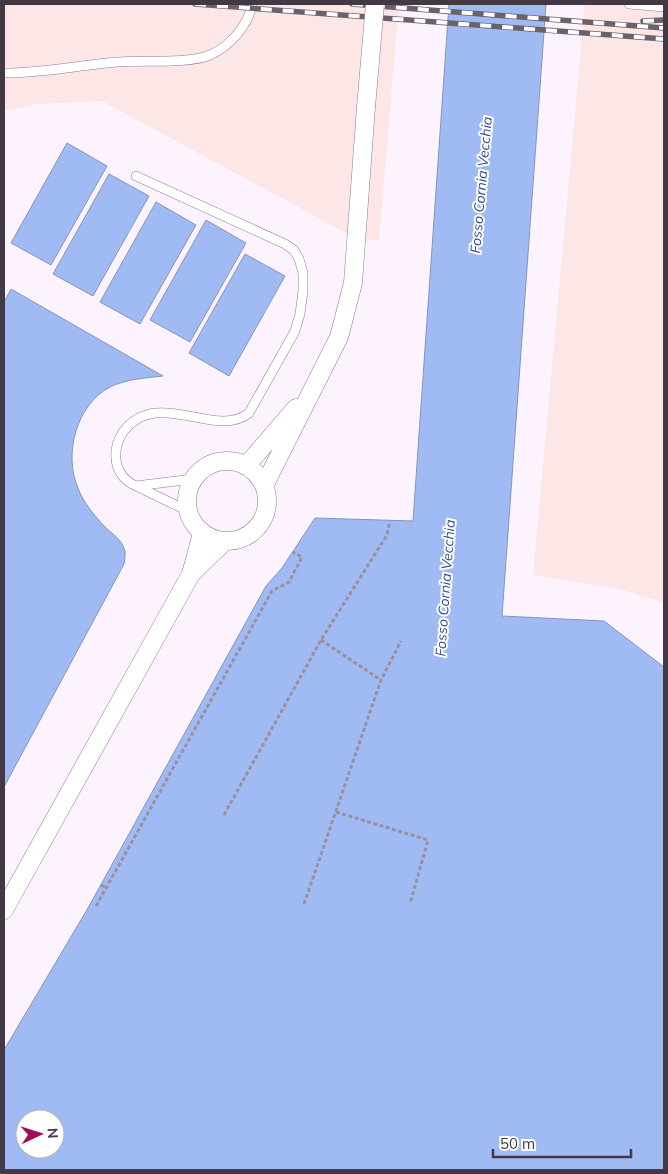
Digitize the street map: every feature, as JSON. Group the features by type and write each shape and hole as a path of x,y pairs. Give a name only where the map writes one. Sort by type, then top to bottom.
{"street":[{"path":"264,486 339,337 353,282 374,4"},
{"path":"246,466 313,389"},
{"path":"217,462 235,462 246,466 254,471 264,486 267,497 267,509 263,520 247,536 236,541 224,542 202,533 194,525 188,511 188,490 193,479 201,470 217,462"},
{"path":"4,910 191,574 202,533"},
{"path":"191,574 224,542"}],"lane":[{"path":"4,73 22,73 118,62 198,59 211,55 233,39 244,23 252,4"},
{"path":"629,4 664,7"},
{"path":"136,176 285,244 294,250 303,273 300,314 295,331 249,413 235,420 221,421 160,413 144,416 130,424 116,446 115,457 118,470 127,482 188,511"},
{"path":"136,486 193,479"}],"path":[{"path":"224,815 321,640 387,535 390,521"},
{"path":"96,906 272,591 289,582 302,557 293,552"},
{"path":"321,640 382,680"},
{"path":"304,904 382,680 401,641"},
{"path":"336,812 428,840 410,904"},
{"path":"101,885 106,888"}],"shaded area":[{"path":"4,4 399,4 379,240 361,241 102,101 36,104 4,111"},
{"path":"585,4 664,4 664,603 621,589 533,575"}],"water":[{"name":"Fosso Cornia Vecchia","path":"449,4 546,4 502,616 604,621 664,667 664,1170 4,1170 4,1050 88,908 266,586 282,568 315,518 413,521"},
{"path":"67,143 107,166 51,265 11,243"},
{"path":"109,174 149,196 93,296 53,274"},
{"path":"156,202 196,225 140,324 100,302"},
{"path":"206,220 246,243 190,342 150,320"},
{"path":"245,254 285,276 229,376 189,353"},
{"path":"11,289 163,376 143,378 110,387 89,405 81,417 73,446 74,475 83,498 93,513 122,544 125,552 124,564 4,787 4,302"}],"railway":[{"path":"195,4 664,39"},
{"path":"352,4 664,28"},
{"path":"643,21 664,20"}]}
